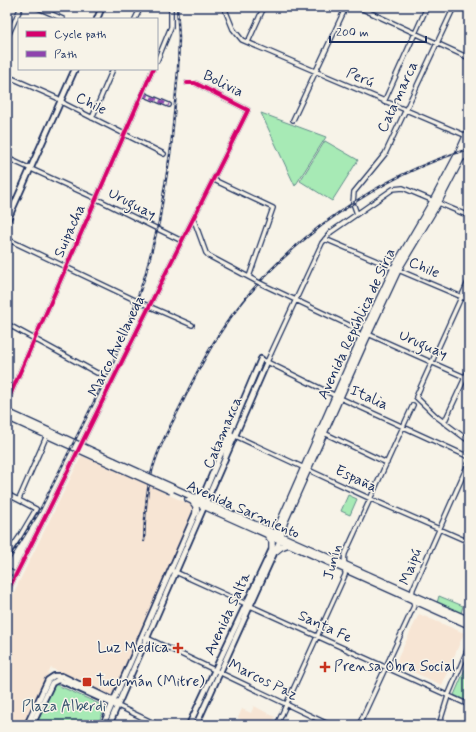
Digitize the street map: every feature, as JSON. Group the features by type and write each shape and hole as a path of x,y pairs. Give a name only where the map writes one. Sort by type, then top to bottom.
{"main road":[{"path":"97,18 102,7"},
{"path":"7,221 75,70"},
{"name":"Avenida República de Siria","path":"459,158 468,137 469,130"},
{"name":"Avenida República de Siria","path":"278,537 282,522 396,269 469,143"},
{"name":"Catamarca","path":"103,725 115,704 203,503 224,460 232,434 261,359"},
{"name":"Catamarca","path":"173,571 196,512 203,503 205,491 267,362"},
{"name":"Avenida República de Siria","path":"306,468 324,433 338,397"},
{"name":"Avenida Sarmiento","path":"7,412 80,448 289,541 469,625"},
{"name":"Avenida Sarmiento","path":"7,417 80,448"},
{"path":"190,498 199,497 205,491"},
{"path":"190,498 196,506 196,512"},
{"path":"282,522 284,533 289,541 274,550 272,541 265,531 282,522"},
{"name":"Avenida Salta","path":"189,725 217,671 274,550 278,537"},
{"name":"Avenida Sarmiento","path":"413,598 469,620"},
{"name":"Avenida Salta","path":"196,725 217,671"},
{"path":"32,725 54,679"},
{"path":"27,725 48,680 54,679 62,681 115,704"},
{"name":"Catamarca","path":"109,725 115,704"}],"street":[{"path":"7,38 21,7"},
{"path":"36,7 61,18"},
{"path":"136,18 141,7"},
{"path":"158,58 171,27 171,7"},
{"name":"Perú","path":"224,7 234,29 242,40 468,137"},
{"path":"248,42 264,7"},
{"path":"293,120 346,7"},
{"path":"358,7 469,58"},
{"path":"384,102 427,7"},
{"name":"Catamarca","path":"357,214 353,203 354,192 385,154 454,7"},
{"path":"92,118 113,70"},
{"name":"Suipacha","path":"7,402 154,70"},
{"name":"Chile","path":"7,76 164,154"},
{"name":"Bolivia","path":"186,83 195,83 248,110"},
{"path":"143,94 169,105"},
{"name":"Marco Avellaneda","path":"7,592 248,110"},
{"path":"459,158 469,157"},
{"name":"Uruguay","path":"7,158 97,199 182,241"},
{"path":"194,220 206,253 249,277 273,208 214,180"},
{"name":"Catamarca","path":"267,362 318,251 331,232 393,189 402,188 435,202"},
{"path":"435,202 469,216"},
{"path":"7,239 192,325"},
{"name":"Chile","path":"325,239 469,300"},
{"name":"Uruguay","path":"249,277 353,327 365,337 432,362 467,378"},
{"path":"469,280 416,397 444,423 469,441"},
{"path":"7,324 97,373 100,373"},
{"name":"Italia","path":"261,359 338,397 469,456"},
{"path":"444,423 467,378 469,369"},
{"name":"Junín","path":"277,725 345,575 345,554 388,463 413,405"},
{"path":"324,433 388,463"},
{"name":"España","path":"232,434 439,530 469,542"},
{"path":"19,499 47,435"},
{"name":"Maipú","path":"359,725 414,606 413,589 469,462"},
{"path":"7,494 36,508 7,555"},
{"path":"7,570 16,575"},
{"name":"Santa Fe","path":"173,571 469,706"},
{"name":"Marcos Paz","path":"145,637 330,725"},
{"path":"438,725 448,696 469,646"},
{"path":"115,704 158,725"}],"shaded area":[{"path":"82,455 117,471 144,481 166,494 193,505 195,511 112,697 51,668 24,725 7,725 7,606"},
{"path":"419,614 464,633 442,685 395,664"},
{"path":"254,706 275,717 271,725 251,725 238,718 242,709 251,713"}],"green space":[{"path":"261,113 326,137 295,186"},
{"path":"325,141 358,160 332,201 300,181"},
{"path":"348,495 357,499 350,515 341,511"},
{"path":"439,596 463,606 461,613 437,603"},
{"path":"469,660 469,702 454,695"},
{"name":"Plaza Alberdi","path":"55,684 106,707 97,725 36,725"}],"railway":[{"path":"7,563 39,512 111,368 145,276 159,222 171,148 178,70 179,37 177,7"},
{"path":"144,541 149,484 154,463 162,442 212,346 233,314 256,286 281,260 338,213 402,175 435,160 469,149"}],"marked path":[{"path":"143,94 169,105"}],"cycle path":[{"path":"7,402 153,70"},
{"path":"7,592 248,110 195,83 187,83"}],"place":[{"name":"Luz Medica","path":"178,648"},
{"name":"Prensa Obra Social","path":"325,667"},
{"name":"Tucumán (Mitre)","path":"87,682"}]}
